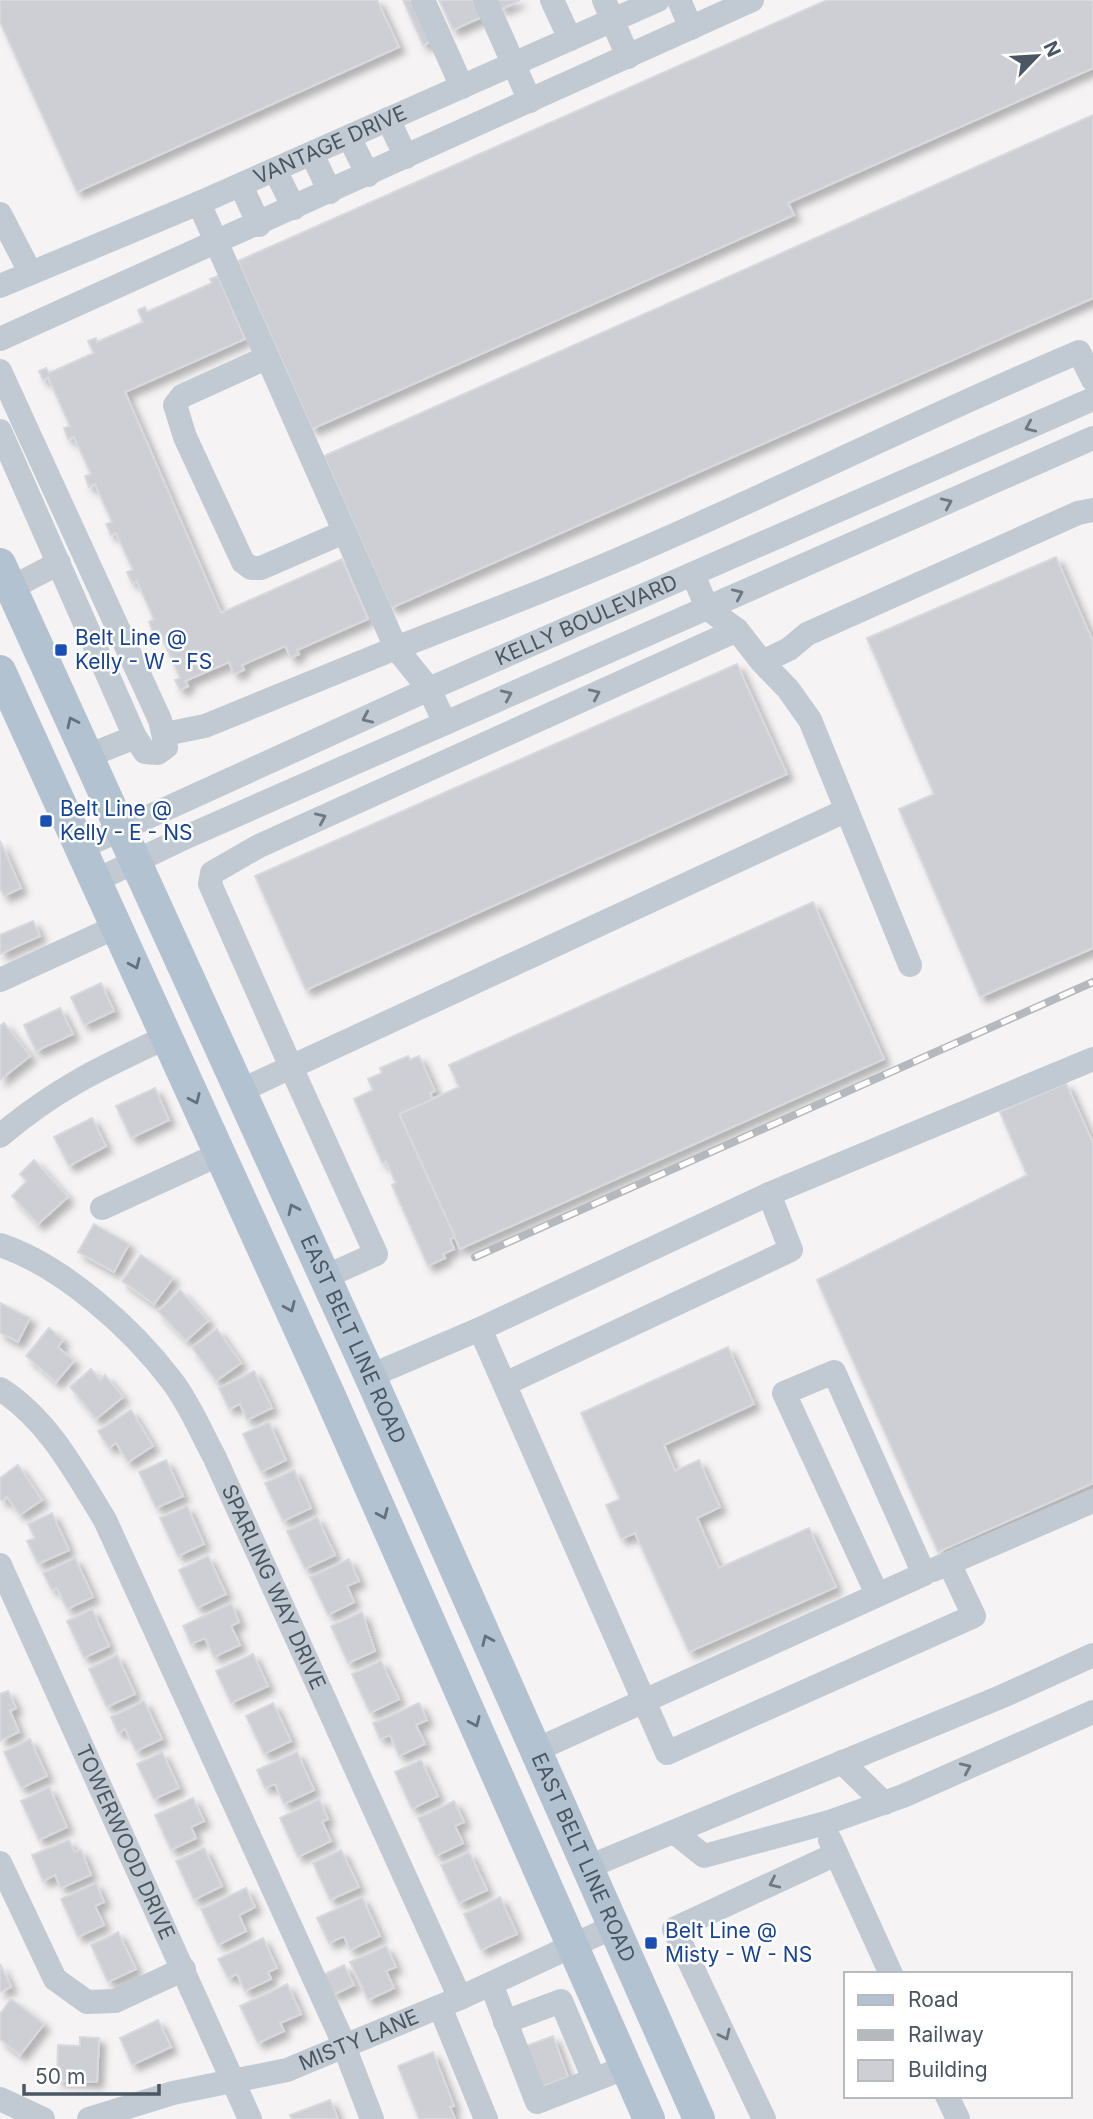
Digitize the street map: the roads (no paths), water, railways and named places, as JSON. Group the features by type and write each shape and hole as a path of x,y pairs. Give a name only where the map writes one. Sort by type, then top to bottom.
{"main road":[{"name":"EAST BELT LINE ROAD","path":"6,576 138,861 370,1376 699,2119"},
{"name":"EAST BELT LINE ROAD","path":"0,671 329,1394 575,1945 647,2119"},
{"path":"329,1394 370,1376"}],"street":[{"path":"424,0 469,84 494,117"},
{"path":"485,0 530,101"},
{"path":"552,0 573,82"},
{"name":"VANTAGE DRIVE","path":"0,286 241,185 564,42 608,10 658,0"},
{"path":"679,0 691,28"},
{"path":"0,339 259,225 628,57 740,2"},
{"path":"608,10 628,57"},
{"path":"429,102 446,139"},
{"path":"388,119 406,158"},
{"path":"349,137 368,175"},
{"path":"312,153 330,192"},
{"path":"275,170 295,208"},
{"path":"241,185 259,225"},
{"path":"199,203 396,648 429,689 444,763"},
{"path":"0,214 30,272"},
{"path":"165,734 205,726 565,582 814,472 945,409 1086,349 1093,380"},
{"path":"266,358 182,396 175,405 185,437 243,562 251,568 261,568 344,532"},
{"path":"0,371 165,734 166,747 158,753 145,752 135,737 0,431"},
{"name":"KELLY BOULEVARD","path":"82,847 429,689 1093,399"},
{"name":"KELLY BOULEVARD","path":"97,880 1093,438"},
{"path":"762,662 789,649 807,634 1078,513 1093,510"},
{"path":"6,576 59,563"},
{"path":"693,574 707,608 737,630 788,689 810,720 910,965"},
{"path":"325,1277 376,1254 210,884 212,873 258,846 737,630"},
{"path":"88,756 135,737"},
{"path":"240,1091 847,810"},
{"path":"244,813 258,846"},
{"path":"0,980 118,926"},
{"path":"0,1136 37,1104 90,1071 167,1037"},
{"path":"370,1376 480,1329 769,1194 1093,1059"},
{"path":"102,1208 220,1154"},
{"path":"505,1384 791,1250 769,1194"},
{"name":"SPARLING WAY DRIVE","path":"0,1245 21,1252 76,1287 141,1345 173,1382 214,1456 450,2003 486,2119"},
{"path":"480,1329 667,1753 974,1616 948,1563"},
{"path":"877,1594 785,1393 822,1377 834,1372 924,1574"},
{"path":"0,1389 21,1403 65,1455 105,1520 345,2047 372,2119"},
{"path":"536,1750 642,1699 1093,1501"},
{"name":"TOWERWOOD DRIVE","path":"0,1565 250,2119"},
{"path":"589,1867 1003,1696 1093,1655"},
{"path":"674,1832 704,1856 823,1824 884,1803 1093,1712"},
{"path":"842,1762 884,1803"},
{"path":"823,1824 890,1972"},
{"path":"764,2119 674,1929 836,1854"},
{"path":"0,1863 54,1979 87,2002 115,2001 184,1969"},
{"name":"MISTY LANE","path":"89,2119 173,2093 235,2083 287,2070 450,2003 615,1926"},
{"path":"491,1984 537,2102 627,2067"},
{"path":"506,2022 561,2001 594,2079"},
{"path":"576,2035 608,2022"},
{"path":"948,2098 958,2119"},
{"path":"0,2099 43,2119"}],"railway":[{"path":"475,1257 1093,982"}],"place":[{"name":"Belt Line @ Kelly - W - FS","path":"61,650"},
{"name":"Belt Line @ Kelly - E - NS","path":"46,821"},
{"name":"Belt Line @ Misty - W - NS","path":"651,1943"}]}
